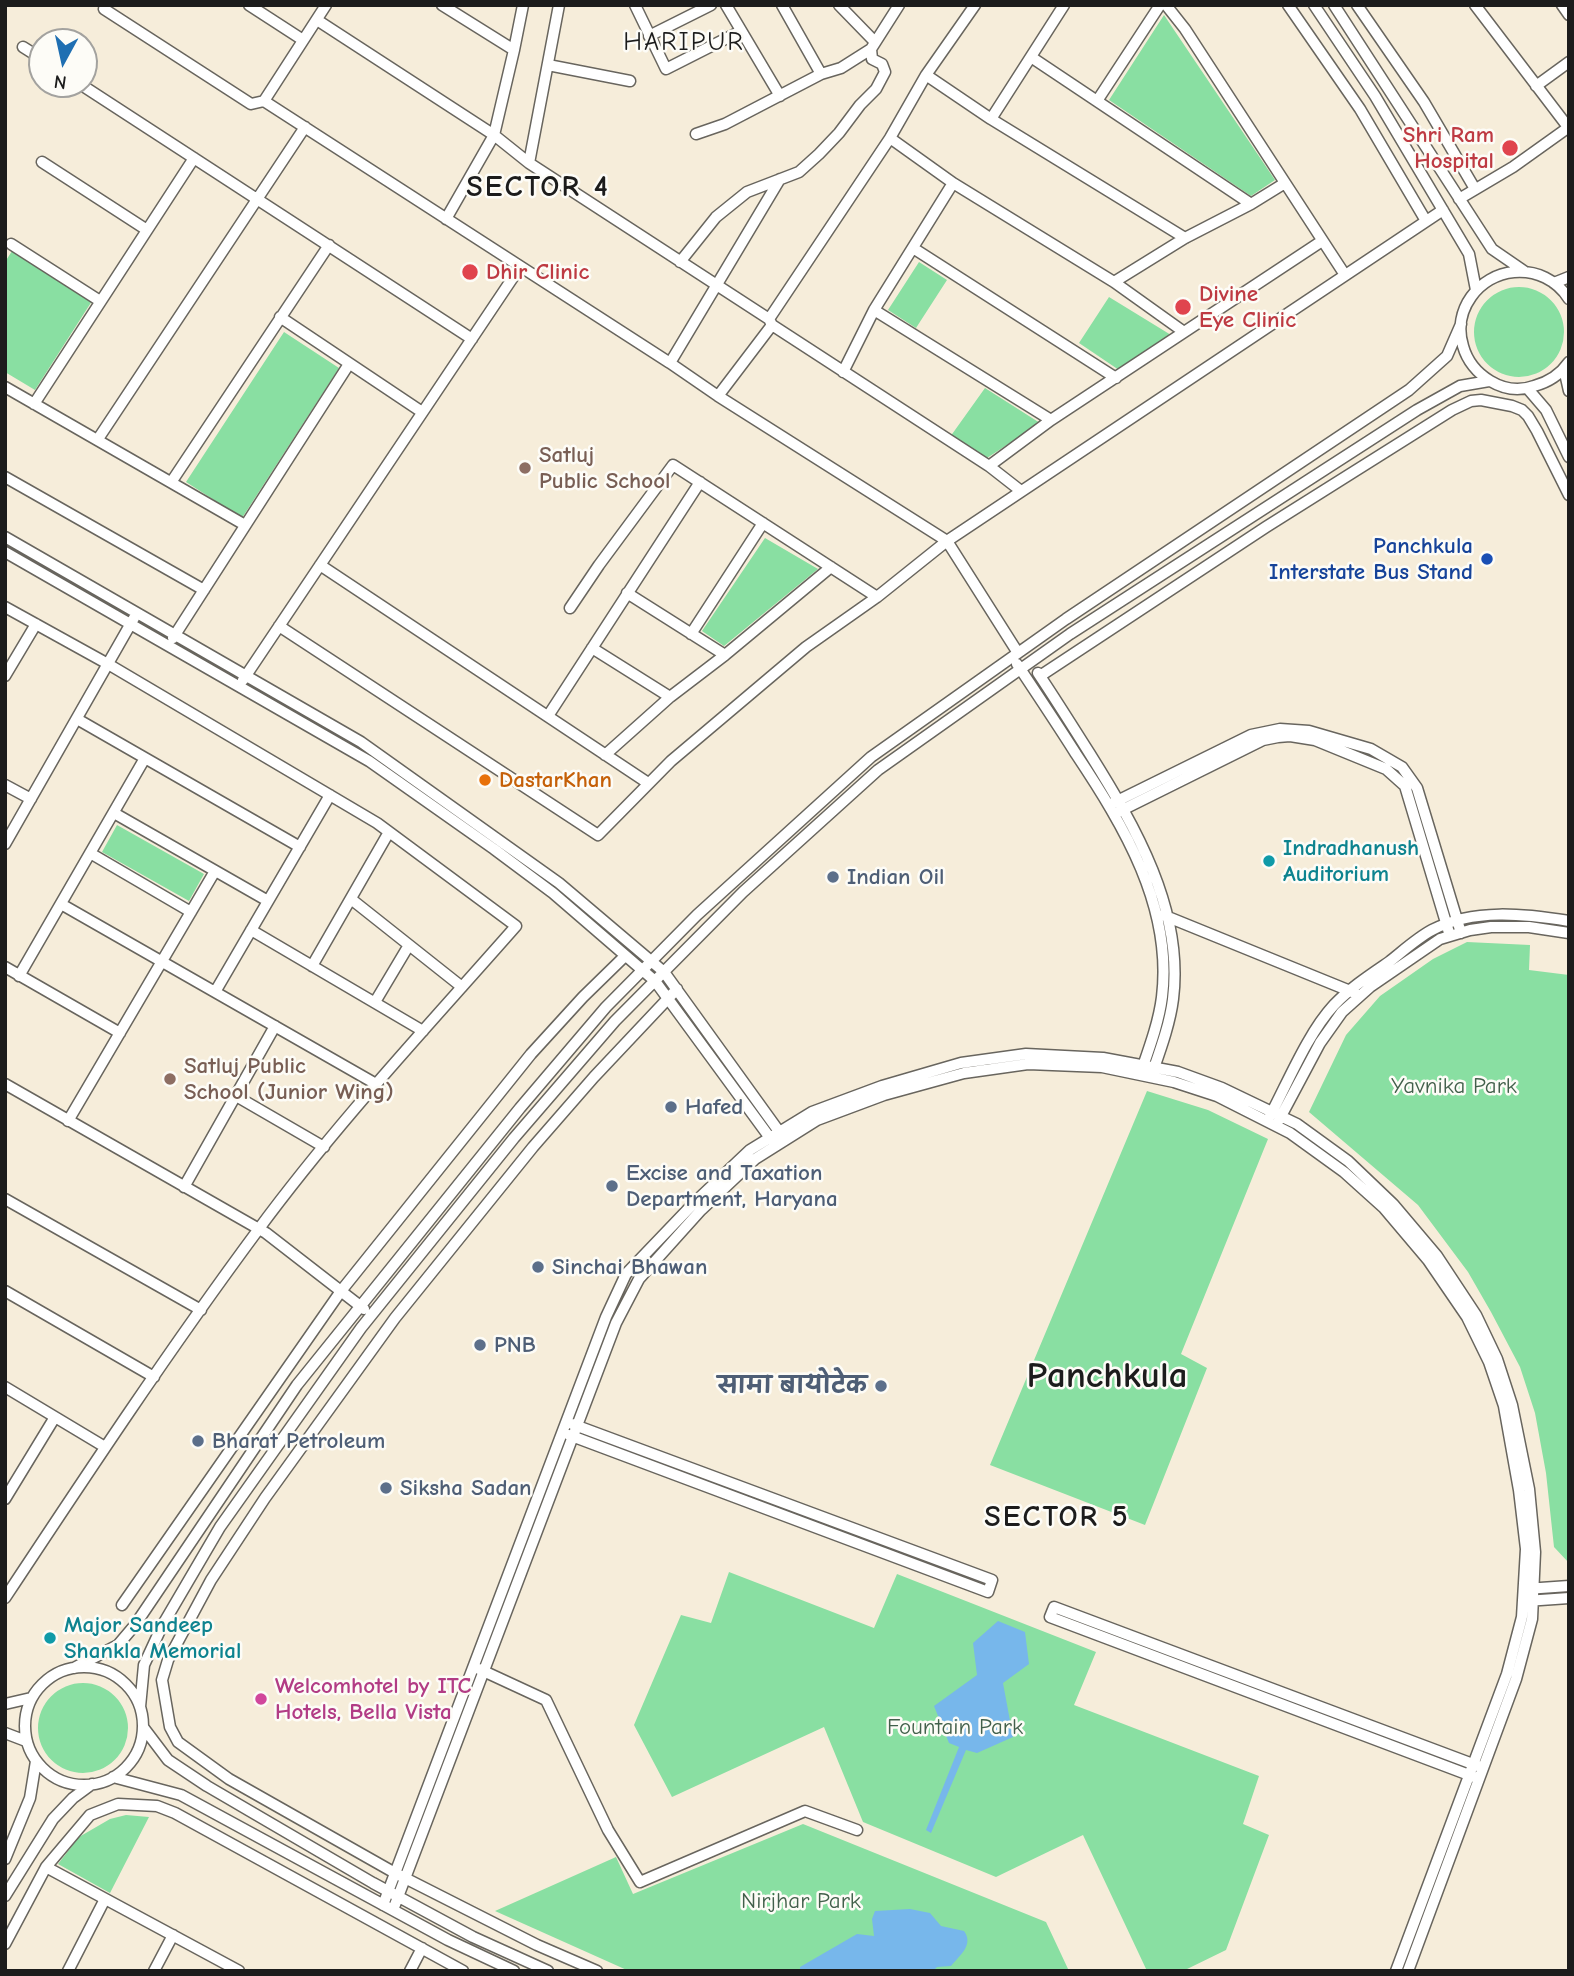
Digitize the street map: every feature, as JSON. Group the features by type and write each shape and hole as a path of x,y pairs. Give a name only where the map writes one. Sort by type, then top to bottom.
{"street":[{"path":"250,5 303,40"},
{"path":"104,9 251,104 264,101 326,5"},
{"path":"442,5 514,50"},
{"path":"446,219 494,135 523,5"},
{"path":"529,163 559,5"},
{"path":"635,5 666,69 741,31"},
{"path":"649,36 711,5"},
{"path":"726,5 779,96"},
{"path":"782,5 821,74"},
{"path":"680,262 716,217 747,192 799,172 839,133 876,89 885,72 882,64 872,59 873,46 839,5"},
{"path":"696,134 724,124 821,74 841,68 873,46 899,5"},
{"path":"718,396 771,322 890,138 926,75 975,5"},
{"path":"991,119 1064,5"},
{"path":"1097,101 1160,5"},
{"path":"1166,5 1345,275"},
{"path":"1287,5 1360,109 1426,221"},
{"path":"1314,5 1375,96 1469,254 1476,290"},
{"path":"1334,5 1492,249 1524,271 1545,277 1563,290 1569,299"},
{"path":"1357,5 1424,102 1475,189"},
{"path":"1459,200 1513,167 1568,127 1475,5"},
{"path":"1562,5 1569,15"},
{"path":"317,20 494,135 529,163 717,285 843,372 989,466 1021,491"},
{"path":"23,47 28,50"},
{"path":"1031,57 1251,204"},
{"path":"1536,86 1569,62"},
{"path":"548,65 630,81"},
{"path":"926,75 991,119 1185,238"},
{"path":"98,96 472,339"},
{"path":"264,101 718,396 947,541 1018,653 1021,669 1139,840 1156,879 1168,918 1174,967 1173,999 1148,1071"},
{"path":"98,439 305,127"},
{"path":"890,138 953,183 1114,282 1184,332"},
{"path":"34,404 194,158"},
{"path":"43,162 147,230"},
{"path":"670,363 780,179"},
{"path":"843,372 874,310 953,183"},
{"path":"1114,282 1185,238 1285,183"},
{"path":"279,626 598,835 671,761 806,647 877,597 947,541 1443,210"},
{"path":"989,466 1051,420 1322,241"},
{"path":"11,244 100,301"},
{"path":"172,481 329,245"},
{"path":"913,248 1116,378"},
{"path":"243,680 520,267"},
{"path":"1489,380 1460,386 1417,410 1031,662 878,770 743,892 615,1021 514,1138 372,1315 220,1527 162,1626 144,1664 140,1707 142,1739 128,1765 113,1777 80,1785 53,1776 36,1761 26,1741 25,1720 32,1698 40,1686 55,1674 74,1668 118,1645 135,1625 298,1385 360,1306 520,1108 606,1007 697,915 871,757 1018,653 1409,390 1447,356 1467,303 1476,290 1491,278 1504,273 1524,271"},
{"path":"1553,283 1569,277"},
{"path":"874,310 1051,420"},
{"path":"280,317 422,412"},
{"path":"1461,324 1462,345 1472,366 1489,380 1506,387 1528,388 1548,382 1566,366"},
{"path":"172,640 349,364"},
{"path":"1566,366 1569,391"},
{"path":"5,387 245,525"},
{"path":"1528,388 1546,410 1569,457"},
{"path":"1040,676 1322,491 1452,410 1471,401 1481,400 1512,406 1528,416 1569,495"},
{"path":"570,608 673,465 877,597"},
{"path":"5,477 204,590"},
{"path":"548,716 700,482"},
{"path":"691,634 763,523"},
{"path":"5,537 172,640 361,742 559,883 664,972 777,1139"},
{"path":"5,552 134,618"},
{"path":"320,565 649,783"},
{"path":"605,755 670,697 831,567"},
{"path":"627,593 725,655"},
{"path":"5,607 108,664 330,795 389,832 516,926 376,1084 258,1229 105,1447 7,1593"},
{"path":"5,844 134,618"},
{"path":"5,676 36,624"},
{"path":"593,648 670,697"},
{"path":"1018,653 1031,662 1040,676 1116,808 1156,910 1164,968 1162,998 1148,1071"},
{"path":"243,680 381,769 553,893 654,981 777,1139"},
{"path":"77,719 300,847"},
{"path":"1116,808 1251,735 1280,729 1309,731 1371,749 1402,767 1417,788 1454,929"},
{"path":"19,975 145,758"},
{"path":"5,785 31,800"},
{"path":"215,992 330,795"},
{"path":"114,813 268,901"},
{"path":"312,966 389,832"},
{"path":"90,853 191,912"},
{"path":"68,1121 215,871"},
{"path":"351,899 461,987"},
{"path":"61,904 376,1084"},
{"path":"1156,910 1168,918 1362,995"},
{"path":"1274,1119 1342,1012 1454,929 1490,915 1531,915 1569,921"},
{"path":"1274,1119 1311,1038 1333,1006 1432,930 1529,927 1569,933"},
{"path":"251,930 423,1031"},
{"path":"375,1002 409,945"},
{"path":"122,1605 341,1291 531,1054 625,956"},
{"path":"5,967 120,1033"},
{"path":"597,1971 537,1945 400,1876 229,1779 178,1742 170,1727 162,1680 168,1660 211,1580 265,1498 409,1298 551,1126 677,989"},
{"path":"184,1187 275,1026"},
{"path":"388,1907 570,1429 606,1317 626,1274 777,1139 817,1120 884,1095 964,1073 1028,1064 1102,1067 1178,1072 1222,1088 1274,1119 1297,1124 1348,1161 1392,1204 1437,1256 1476,1315 1497,1359 1512,1405 1529,1489 1535,1552 1527,1601 1532,1619 1516,1679 1396,1971"},
{"path":"6,1088 258,1229 372,1315"},
{"path":"236,1096 324,1147"},
{"path":"5,1199 201,1310"},
{"path":"5,1291 155,1377"},
{"path":"5,1387 105,1447"},
{"path":"5,1499 9,1485 55,1417"},
{"path":"570,1429 992,1580 988,1592 570,1429"},
{"path":"194,1501 211,1513"},
{"path":"1528,1589 1569,1587"},
{"path":"1527,1601 1569,1598"},
{"path":"177,1600 194,1609"},
{"path":"1064,1617 1476,1772"},
{"path":"74,1668 88,1667 109,1672 127,1686 140,1707"},
{"path":"478,1669 546,1700 608,1830 640,1882 804,1811 857,1830"},
{"path":"5,1704 32,1698"},
{"path":"143,1727 168,1760 207,1786 393,1894 473,1937 548,1971"},
{"path":"5,1733 26,1741"},
{"path":"5,1859 30,1798 36,1761"},
{"path":"1408,1971 1476,1772"},
{"path":"113,1777 181,1795 509,1970"},
{"path":"5,1896 53,1819 73,1798 92,1784"},
{"path":"175,1814 181,1795"},
{"path":"5,1944 47,1867 90,1815 118,1804 157,1806 463,1971"},
{"path":"279,1828 288,1814"},
{"path":"47,1867 239,1971"},
{"path":"68,1971 106,1899"},
{"path":"154,1971 173,1935"},
{"path":"410,1971 422,1948"}],"green space":[{"path":"1164,15 1275,180 1251,196 1109,100"},
{"path":"12,251 92,301 35,390 5,372 5,262"},
{"path":"919,262 947,280 916,328 888,310"},
{"path":"1519,287 1536,290 1551,300 1561,315 1564,332 1561,349 1551,364 1536,374 1519,377 1502,374 1487,364 1477,349 1474,332 1477,315 1487,300 1502,290"},
{"path":"1109,297 1171,335 1119,370 1079,343"},
{"path":"284,332 339,368 242,518 186,482"},
{"path":"985,388 1040,423 984,460 950,437"},
{"path":"765,538 818,569 724,646 702,631"},
{"path":"117,825 204,874 189,901 102,852"},
{"name":"Yavnika Park","path":"1467,942 1530,945 1529,970 1569,975 1569,1563 1554,1547 1546,1473 1535,1413 1520,1367 1468,1272 1418,1205 1309,1112 1346,1035 1380,996 1433,959"},
{"path":"1147,1091 1208,1110 1268,1139 1181,1354 1207,1368 1145,1525 990,1465"},
{"name":"Fountain Park","path":"729,1572 874,1628 897,1574 1096,1652 1074,1705 1259,1776 1243,1824 1269,1835 1226,1950 1183,1971 1147,1971 1083,1835 996,1877 863,1822 824,1727 672,1797 634,1725 681,1615 711,1623"},
{"path":"83,1683 100,1686 115,1696 125,1711 128,1728 125,1745 115,1760 100,1770 83,1773 66,1770 51,1760 41,1745 38,1728 41,1711 51,1696 66,1686"},
{"path":"126,1815 149,1817 110,1893 58,1864 79,1837 110,1819"},
{"name":"Nirjhar Park","path":"803,1824 1046,1922 1069,1971 629,1971 495,1911 616,1857 633,1894"}],"water":[{"path":"998,1621 1025,1632 1029,1664 1003,1683 1013,1737 977,1753 966,1750 931,1833 926,1830 959,1747 949,1743 934,1706 977,1675 973,1643"},
{"path":"910,1909 930,1913 941,1926 964,1931 967,1945 951,1966 937,1967 933,1971 800,1971 800,1967 857,1934 874,1936 872,1919 875,1911"}],"place":[{"name":"Shri Ram Hospital","path":"1510,148"},
{"name":"Dhir Clinic","path":"470,272"},
{"name":"Divine Eye Clinic","path":"1183,307"},
{"name":"Satluj Public School","path":"525,468"},
{"name":"Panchkula Interstate Bus Stand","path":"1487,559"},
{"name":"DastarKhan","path":"485,780"},
{"name":"Indradhanush Auditorium","path":"1269,861"},
{"name":"Indian Oil","path":"833,877"},
{"name":"Satluj Public School (Junior Wing)","path":"170,1079"},
{"name":"Hafed","path":"671,1107"},
{"name":"Excise and Taxation Department, Haryana","path":"612,1186"},
{"name":"Sinchai Bhawan","path":"538,1267"},
{"name":"PNB","path":"480,1345"},
{"name":"सामा बायोटेक","path":"881,1386"},
{"name":"Bharat Petroleum","path":"198,1441"},
{"name":"Siksha Sadan","path":"386,1488"},
{"name":"Major Sandeep Shankla Memorial","path":"50,1638"},
{"name":"Welcomhotel by ITC Hotels, Bella Vista","path":"261,1699"}],"district":[{"name":"HARIPUR","path":"684,43"},
{"name":"SECTOR 4","path":"538,188"},
{"name":"Panchkula","path":"1107,1377"},
{"name":"SECTOR 5","path":"1057,1518"}]}
